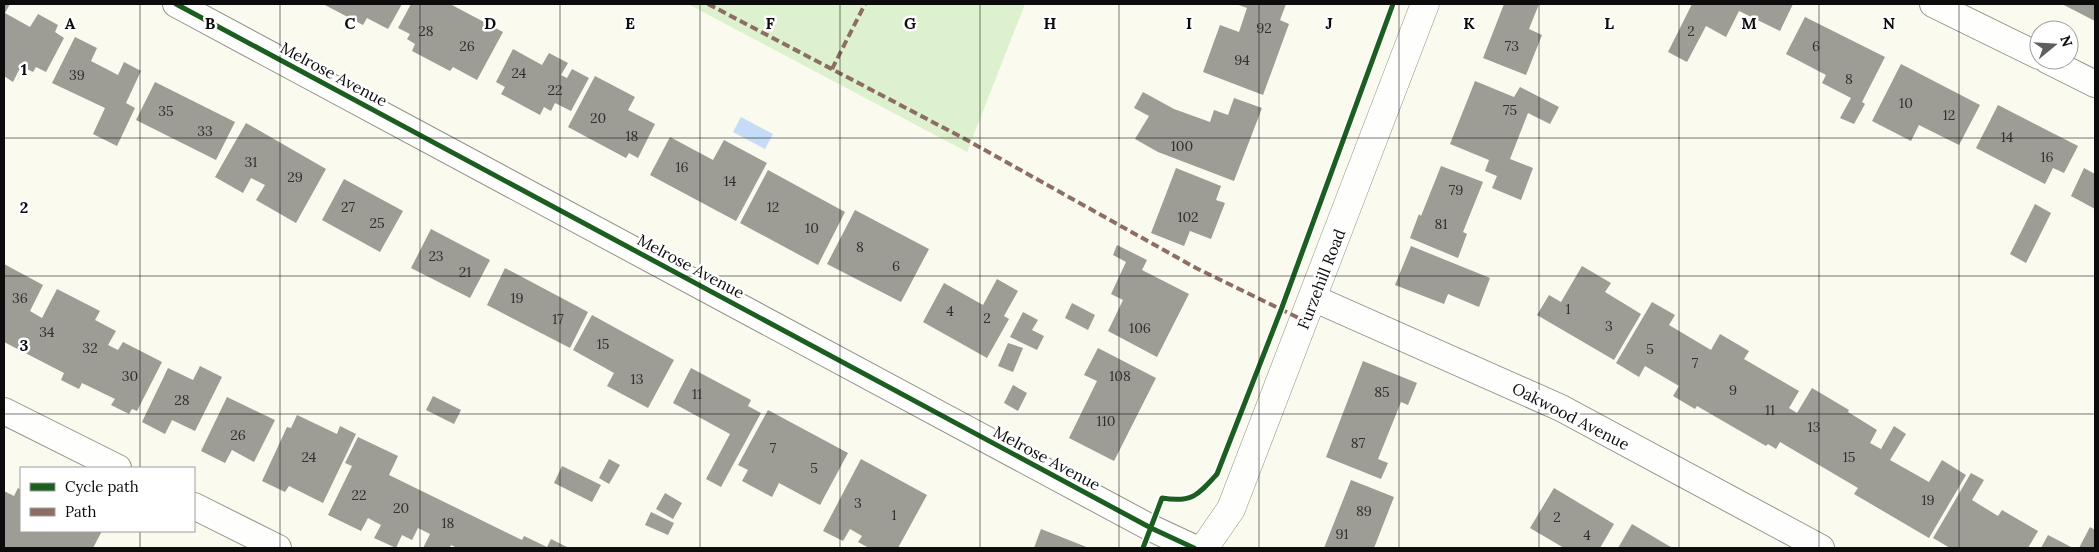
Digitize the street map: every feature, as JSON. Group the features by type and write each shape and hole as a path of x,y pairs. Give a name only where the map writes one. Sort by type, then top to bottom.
{"street":[{"name":"Melrose Avenue","path":"176,4 1151,528 1194,548"},
{"name":"Furzehill Road","path":"1204,548 1231,509 1425,4"},
{"path":"1933,4 2029,51"},
{"path":"2067,70 2095,84"},
{"name":"Oakwood Avenue","path":"1313,298 1561,408 1822,548"},
{"path":"4,411 116,467"},
{"path":"195,506 278,548"}],"green space":[{"path":"688,4 1025,4 967,152"}],"water":[{"path":"741,117 773,134 765,149 733,132"}],"building":[{"path":"4,4 10,4 5,13 30,27 38,14 58,25 55,32 64,38 46,72 36,67 33,72 21,66 13,82 4,76"},
{"path":"323,4 402,4 388,29 367,18 363,25"},
{"path":"411,4 450,4 503,32 477,80 453,67 450,71 412,51 415,44 407,39 410,34 398,28"},
{"path":"1236,4 1286,4 1280,20 1289,24 1263,95 1203,72 1220,25 1239,32 1247,8"},
{"path":"1504,4 1539,4 1529,29 1542,35 1526,75 1483,58"},
{"path":"1692,4 1793,4 1780,31 1739,11 1726,37 1706,26 1687,62 1668,52"},
{"path":"2062,4 2095,4 2095,21 2091,19"},
{"path":"1805,17 1885,57 1862,102 1865,104 1854,124 1840,118 1851,98 1822,83 1826,75 1786,54"},
{"path":"75,37 97,48 91,61 118,75 124,62 141,71 126,103 135,108 117,146 93,134 105,108 52,83"},
{"path":"513,49 542,65 549,53 568,63 561,75 567,78 572,69 589,78 571,111 555,103 551,111 544,107 540,115 501,94 505,87 496,82"},
{"path":"1901,64 1980,105 1959,145 1919,125 1911,141 1872,121"},
{"path":"595,76 635,97 628,110 655,124 638,158 629,153 626,158 568,127"},
{"path":"1475,81 1514,97 1520,87 1559,107 1550,124 1528,113 1510,159 1533,168 1521,200 1492,188 1497,176 1485,171 1489,160 1450,144"},
{"path":"155,82 235,122 216,160 136,120"},
{"path":"1143,92 1174,109 1210,122 1214,110 1228,115 1234,98 1262,108 1234,181 1158,152 1135,139 1149,116 1134,108"},
{"path":"1998,105 2078,146 2064,173 2053,168 2045,184 1976,148"},
{"path":"246,123 326,169 296,223 256,200 265,185 251,178 243,193 215,177"},
{"path":"670,137 713,160 724,140 767,163 736,221 650,175"},
{"path":"1441,166 1483,182 1463,232 1467,234 1458,258 1410,238"},
{"path":"1176,168 1221,186 1216,200 1225,203 1211,239 1190,231 1184,246 1151,233"},
{"path":"2084,168 2095,174 2095,209 2071,196"},
{"path":"768,170 845,212 818,265 740,223"},
{"path":"344,179 403,211 380,252 322,220"},
{"path":"2035,204 2051,213 2026,263 2010,254"},
{"path":"855,210 929,249 901,302 827,264"},
{"path":"431,229 490,260 470,298 411,268"},
{"path":"1117,245 1147,260 1142,270 1189,294 1157,357 1108,331 1123,300 1111,294 1126,262 1113,255"},
{"path":"1411,246 1490,278 1479,307 1448,294 1444,304 1395,285"},
{"path":"4,264 43,285 30,311 42,318 57,289 100,311 95,320 116,331 108,345 118,350 123,342 162,362 137,411 132,409 129,414 111,405 115,399 82,383 79,389 61,380 64,373 4,342"},
{"path":"1582,266 1611,283 1605,292 1641,314 1614,360 1537,315 1549,295 1561,302"},
{"path":"505,268 588,312 570,348 487,305"},
{"path":"997,279 1018,291 1004,316 1009,319 987,358 923,322 944,283 983,305"},
{"path":"1652,302 1675,315 1669,325 1711,350 1720,334 1749,351 1744,359 1799,391 1789,408 1797,413 1812,388 1849,410 1848,412 1877,430 1870,443 1881,449 1894,426 1906,434 1890,460 1929,482 1942,460 1966,475 1929,538 1854,494 1858,488 1780,442 1776,449 1768,444 1766,446 1697,406 1695,409 1673,396 1679,386 1645,366 1639,377 1616,363"},
{"path":"1072,303 1095,315 1088,330 1065,318"},
{"path":"1023,312 1038,320 1032,330 1044,336 1037,350 1010,337"},
{"path":"592,315 674,360 648,408 607,386 614,373 573,350"},
{"path":"1008,343 1023,348 1013,372 998,366"},
{"path":"1098,348 1156,378 1114,461 1069,438 1097,381 1084,375"},
{"path":"1363,361 1417,383 1408,405 1401,402 1378,459 1388,463 1381,479 1326,457"},
{"path":"200,366 222,377 195,431 172,420 165,434 142,422 168,368 193,380"},
{"path":"691,368 751,400 748,406 761,413 721,487 706,479 730,434 673,403"},
{"path":"1013,385 1027,393 1018,411 1004,403"},
{"path":"433,396 461,410 454,424 426,410"},
{"path":"227,397 275,420 254,462 232,450 225,463 201,451"},
{"path":"768,410 848,453 820,505 779,483 772,497 742,481 748,470 738,465"},
{"path":"297,415 337,434 340,426 356,434 323,503 289,486 285,492 262,481 287,427 291,428"},
{"path":"358,437 398,456 389,475 522,540 524,536 547,547 551,539 569,548 457,548 451,545 450,548 423,548 430,534 418,528 412,540 402,535 396,548 374,538 381,525 368,518 361,531 328,515 352,466 345,463"},
{"path":"609,459 620,465 609,484 599,478"},
{"path":"861,459 927,495 898,548 869,548 858,542 862,536 850,529 843,541 823,531"},
{"path":"562,466 601,485 592,502 554,483"},
{"path":"1971,473 1984,480 1972,500 1998,516 2002,510 2038,531 2028,548 1950,548 1933,538"},
{"path":"1351,480 1394,497 1374,548 1324,548"},
{"path":"18,488 20,489 20,532 101,532 93,548 4,548 4,491 14,496"},
{"path":"1554,488 1614,524 1600,548 1564,548 1530,528"},
{"path":"665,493 682,503 673,519 656,509"},
{"path":"651,512 674,523 668,535 645,525"},
{"path":"1632,524 1669,546 1673,548 1618,548"},
{"path":"2090,527 2095,530 2095,548 2079,548"},
{"path":"1041,529 1089,548 1034,548"},
{"path":"2048,535 2073,548 2041,548"}],"marked path":[{"path":"708,4 965,139 1196,268 1305,321"},
{"path":"832,69 865,4"}],"cycle path":[{"path":"176,4 1151,528 1194,548"},
{"path":"1143,548 1162,498 1181,499 1194,496 1217,474 1281,310 1393,4"}]}
